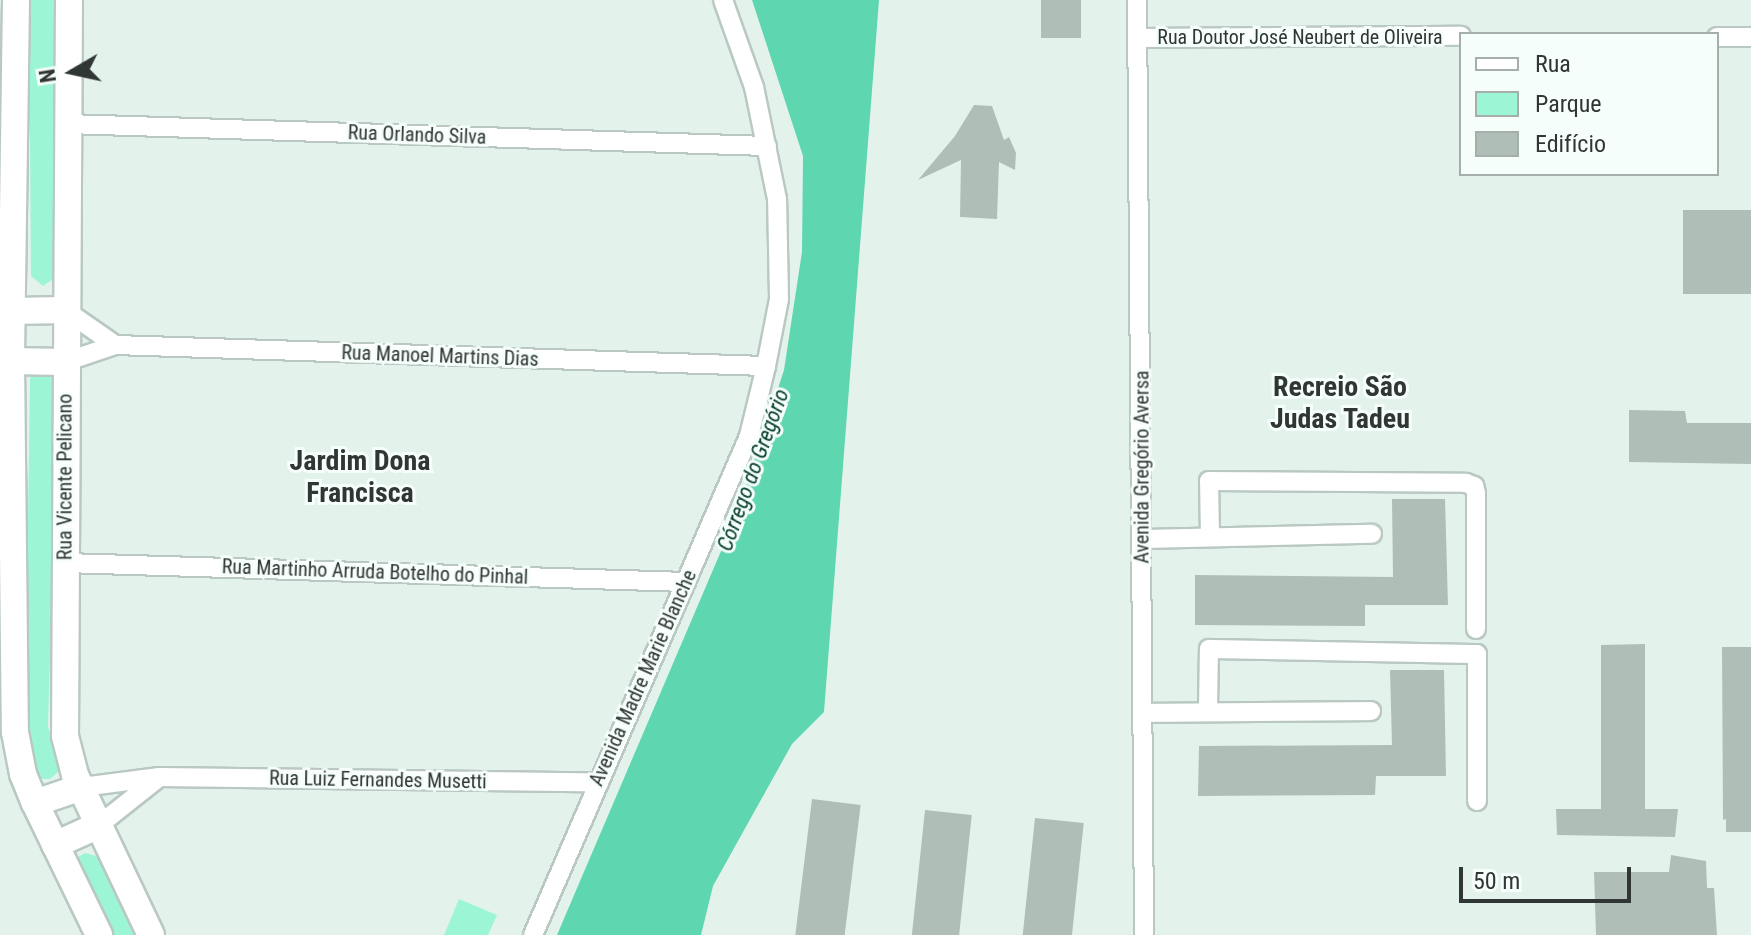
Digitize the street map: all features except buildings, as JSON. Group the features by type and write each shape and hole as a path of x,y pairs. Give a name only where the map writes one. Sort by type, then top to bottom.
{"street":[{"path":"16,0 6,643 15,732 23,774 95,933"},
{"name":"Rua Vicente Pelicano","path":"69,0 65,736 72,767 151,935"},
{"name":"Avenida Madre Marie Blanche","path":"533,935 749,436 766,366 779,299 777,199 754,87 723,0"},
{"name":"Avenida Gregório Aversa","path":"1137,0 1144,935"},
{"name":"Rua Doutor José Neubert de Oliveira","path":"1138,38 1459,36"},
{"path":"1719,37 1751,37"},
{"name":"Rua Orlando Silva","path":"67,124 767,146"},
{"path":"12,311 65,310 115,345"},
{"name":"Rua Manoel Martins Dias","path":"65,362 115,345 766,366"},
{"path":"11,361 65,362"},
{"path":"1210,536 1209,481 1474,486 1476,629"},
{"path":"1143,539 1372,534"},
{"name":"Rua Martinho Arruda Botelho do Pinhal","path":"65,563 686,582"},
{"path":"1208,710 1209,649 1477,654 1477,801"},
{"path":"1143,713 1208,710 1371,711"},
{"path":"55,845 99,825 159,777"},
{"name":"Rua Luiz Fernandes Musetti","path":"82,787 159,777 597,782"},
{"path":"35,803 82,787"}],"green space":[{"path":"29,0 55,0 58,276 43,286 31,276"},
{"path":"752,0 879,0 824,712 792,744 713,886 701,935 557,935 736,516 784,370 802,252 803,156"},
{"path":"45,368 57,376 58,384 48,727 63,768 50,779 42,779 33,768 25,732 30,379 32,373"},
{"path":"85,853 100,857 137,935 109,935 77,866 78,857"},
{"path":"459,899 497,915 488,935 444,935"}],"waterway":[{"name":"Córrego do Gregório","path":"605,935 654,809 841,278 845,0"}],"district":[{"name":"Recreio São Judas Tadeu","path":"1340,403"},
{"name":"Jardim Dona Francisca","path":"360,477"}]}
